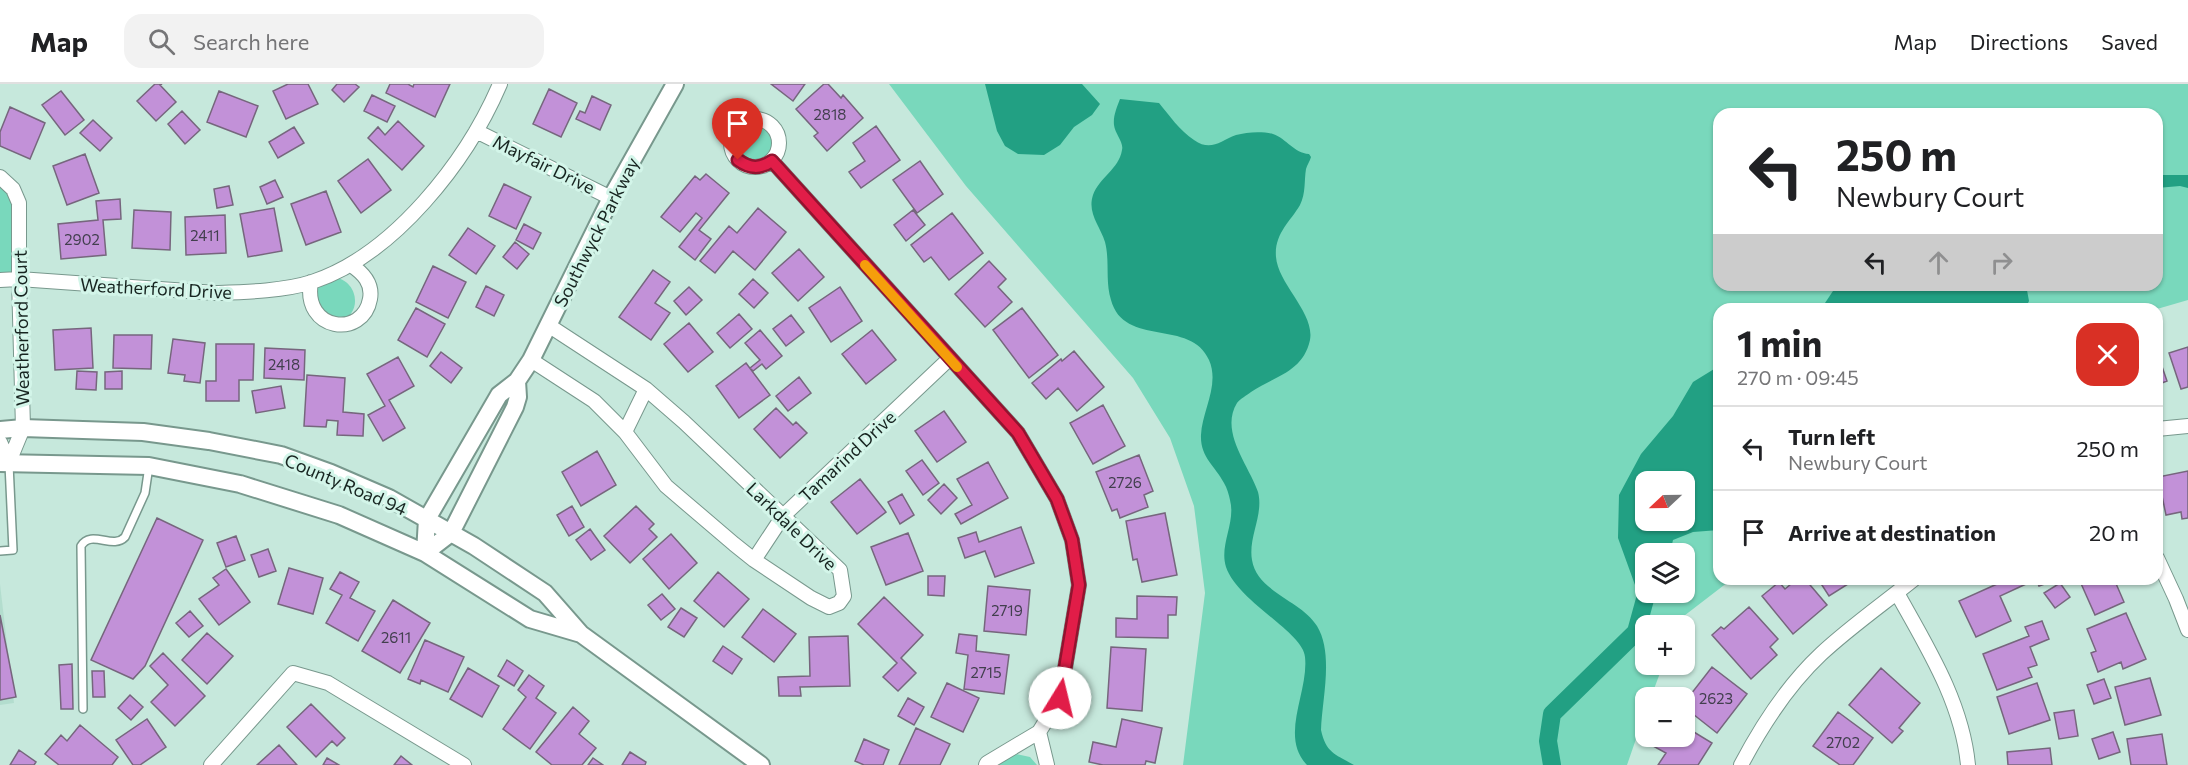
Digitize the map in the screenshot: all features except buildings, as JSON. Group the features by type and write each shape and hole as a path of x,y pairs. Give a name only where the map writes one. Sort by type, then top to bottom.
{"street":[{"name":"Weatherford Drive","path":"0,280 19,279 216,293 247,292 311,282 351,265 411,217 431,195 476,131 500,84"},
{"name":"Southwyck Parkway","path":"425,553 427,519 499,395 517,381 531,360 611,198 675,84"},
{"name":"Mayfair Drive","path":"476,131 611,198"},
{"path":"772,161 1018,433 1057,499 1072,540 1079,585 1060,698 1039,732 987,762 986,765"},
{"name":"Weatherford Court","path":"0,177 14,189 19,203 23,428 5,462"},
{"path":"311,282 309,294 318,316 335,324 353,322 363,315 369,305 371,293 368,281 361,271 351,265"},
{"name":"Larkdale Drive","path":"531,360 594,401 625,432 666,486 754,560 811,598 829,607 839,603 844,596 840,570 646,389 548,325"},
{"name":"Tamarind Drive","path":"754,560 783,516 949,358"},
{"name":"Southwyck Parkway","path":"425,553 451,533 515,407 518,397 517,381"},
{"path":"625,432 646,389"},
{"path":"2163,428 2188,426"},
{"name":"County Road 94","path":"0,430 23,428 143,432 209,441 281,455 389,498 451,533 544,593 581,634 761,765"},
{"path":"0,442 5,462"},
{"name":"County Road 94","path":"5,462 149,466 240,484 294,500 339,514 425,553 530,618 581,634"},
{"path":"2163,571 2188,630"},
{"path":"1741,765 1770,716 1796,681 1822,654 1907,585"},
{"path":"1897,593 1943,676 1960,724 1968,765"},
{"path":"211,765 292,673 327,683 464,765"},
{"path":"1039,732 1047,765"}],"lane":[{"path":"0,551 13,550 5,462"},
{"path":"83,708 81,546 90,538 122,541 145,493 149,466"}],"shaded area":[{"path":"889,84 2188,84 2188,300 2163,307 2163,303 1713,303 1713,585 1724,585 1685,615 1635,615 1635,675 1659,675 1655,687 1635,687 1635,742 1627,765 1183,765 1205,593 1194,506 1170,438 1133,378 966,186"},
{"path":"985,84 1082,84 1100,104 1092,115 1074,127 1060,145 1044,155 1018,154 1005,146 997,131"},
{"path":"1120,99 1159,103 1184,132 1205,145 1215,144 1240,134 1264,132 1278,136 1295,149 1311,157 1306,169 1302,200 1280,235 1276,249 1278,267 1307,319 1310,340 1306,351 1295,366 1237,403 1232,414 1232,426 1238,449 1258,492 1259,509 1252,543 1252,560 1262,580 1310,617 1317,626 1322,637 1326,663 1321,730 1323,738 1337,755 1354,765 1307,765 1299,753 1295,741 1295,727 1305,670 1302,647 1294,637 1243,592 1226,567 1224,559 1231,517 1230,500 1225,485 1205,455 1201,443 1202,426 1213,379 1209,360 1200,347 1188,340 1129,324 1118,315 1111,300 1105,242 1093,214 1092,202 1096,189 1117,163 1122,150 1114,122"},
{"path":"754,121 762,122 769,127 774,134 774,150 769,157 762,162 754,163 746,162 739,157 734,150 733,142 734,134 739,127 746,122"},
{"path":"2163,175 2188,175 2188,188 2180,186 2163,187"},
{"path":"0,182 16,199 13,276 0,276"},
{"path":"332,277 349,285 355,299 351,313 339,320 320,316 314,290 319,284"},
{"path":"1833,291 2027,291 2029,301 2028,303 1825,303"},
{"path":"1713,370 1713,530 1693,532 1673,540 1672,543 1635,543 1635,585 1618,538 1619,495 1641,454 1673,416 1693,382"},
{"path":"0,584 14,703 0,705"},
{"path":"1016,754 1030,757 1037,765 999,765 1003,760"}],"waterway":[{"path":"1552,765 1548,741 1552,714 1636,632 1644,603"}],"slow traffic":[{"path":"865,265 957,367"}],"route":[{"path":"738,160 745,166 755,168 772,161 1018,433 1057,499 1072,540 1079,585 1060,698"}]}
